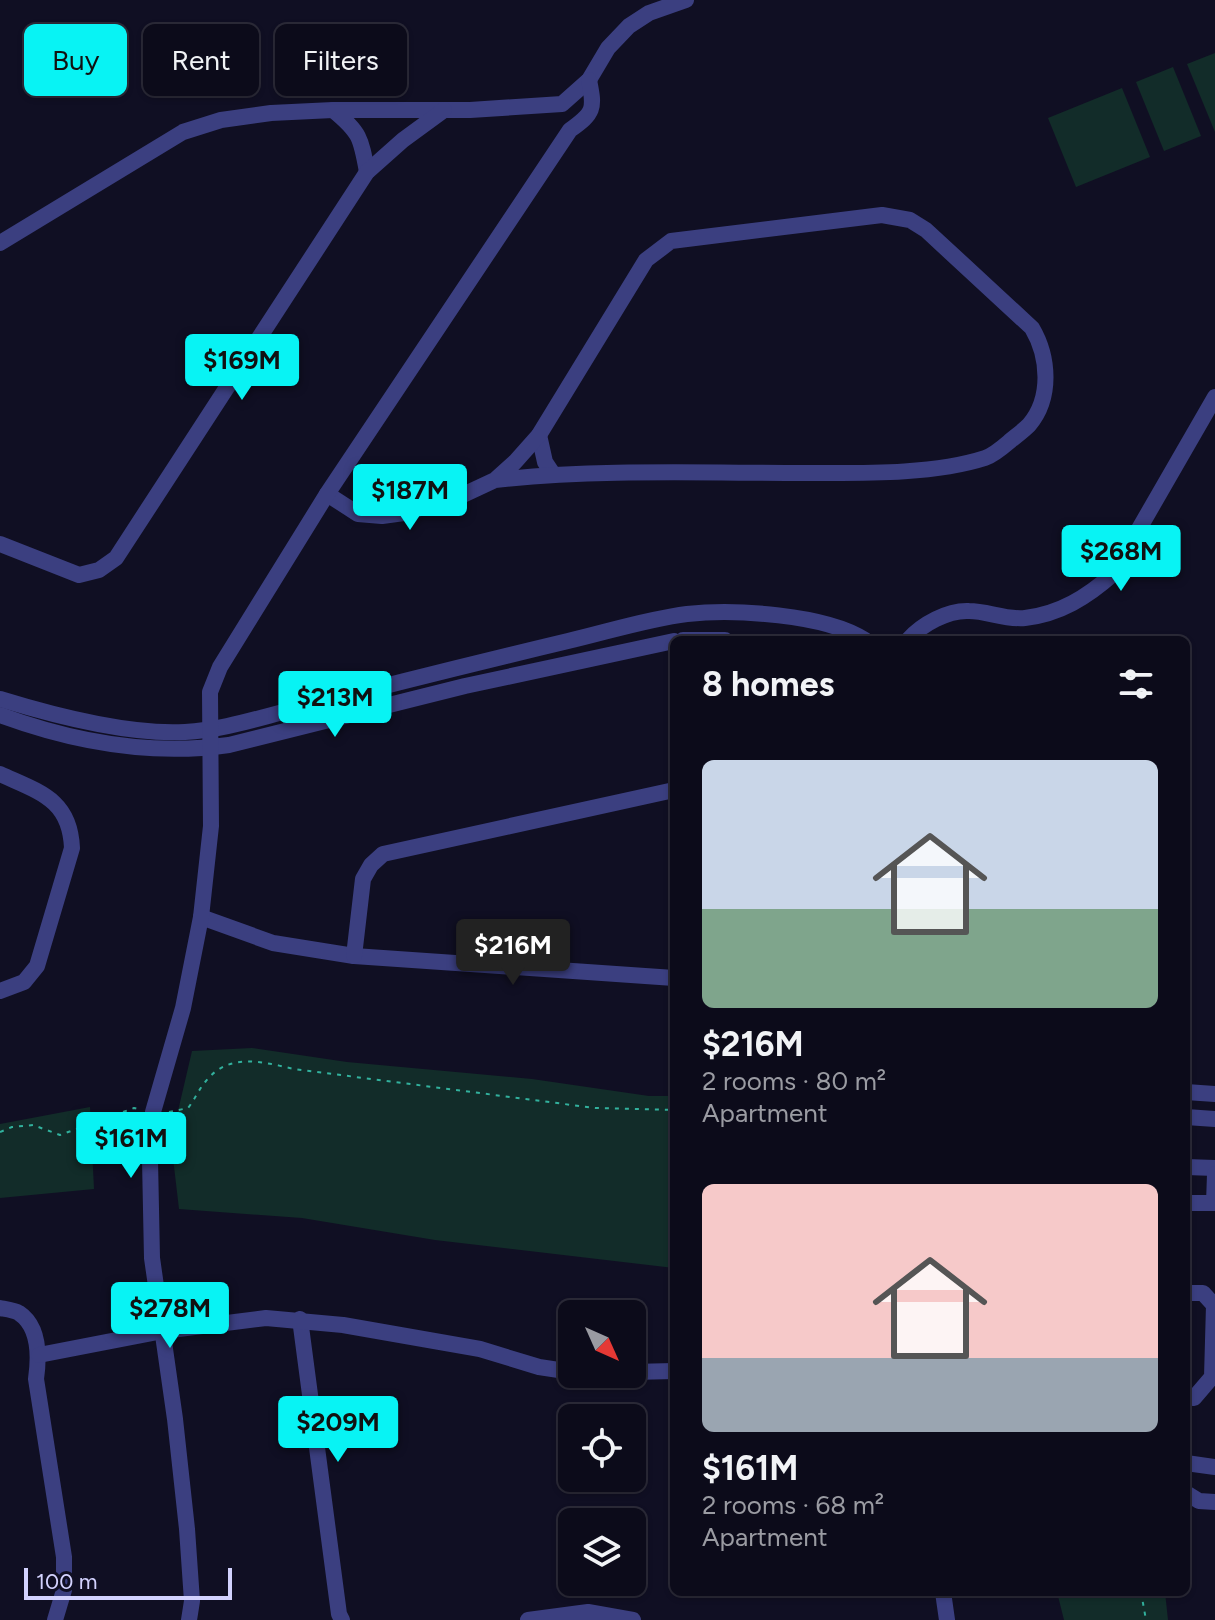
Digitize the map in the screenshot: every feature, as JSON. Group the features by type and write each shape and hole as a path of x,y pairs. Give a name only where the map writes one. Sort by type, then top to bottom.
{"street":[{"path":"0,243 183,132 221,120 271,113 333,110 444,110 562,104 589,80 608,48 629,26 649,13 686,0"},
{"path":"189,1620 192,1601 187,1529 152,1258 150,1160 153,1112 183,1008 201,917 211,826 210,692 220,667 327,494 570,130 588,117 592,110 589,80"},
{"path":"562,104 570,130"},
{"path":"333,110 351,125 360,138 367,172"},
{"path":"0,544 79,575 99,570 116,558 367,172 444,110"},
{"path":"327,494 358,514 382,516 404,513 465,494 495,480 539,435 646,260 671,241 882,215 896,216 926,230 1032,328 1042,344 1046,362 1045,388 1039,408 1030,424 987,457 876,473 553,474 495,480"},
{"path":"913,636 936,618 966,610 1022,618 1058,611 1088,596 1113,574 1215,397"},
{"path":"539,435 545,462 553,474"},
{"path":"0,699 48,713 155,731 184,732 687,614 777,615 815,622 859,636"},
{"path":"0,715 27,725 122,746 157,751 212,747 465,686 670,642"},
{"path":"0,774 50,796 66,816 72,848 37,966 24,982 0,991"},
{"path":"354,956 363,879 371,865 383,854 670,791"},
{"path":"201,917 273,943 354,956 670,978"},
{"path":"1190,1092 1215,1094"},
{"path":"1190,1117 1215,1119"},
{"path":"1190,1168 1215,1171 1214,1203 1190,1203"},
{"path":"1190,1293 1203,1293 1214,1305 1212,1377 1194,1398 1190,1398"},
{"path":"0,1308 19,1313 31,1328 39,1355 36,1379 64,1557 64,1590 55,1620"},
{"path":"39,1355 163,1331 266,1318 300,1319 480,1349 558,1370"},
{"path":"300,1319 333,1575 342,1620"},
{"path":"646,1372 670,1371"},
{"path":"1190,1464 1215,1467"},
{"path":"1190,1495 1199,1501 1215,1502"},
{"path":"944,1596 947,1620"},
{"path":"528,1620 588,1612 633,1620"}],"path":[{"path":"0,1132 12,1127 33,1125 60,1135 134,1108 173,1112 188,1108 207,1080 227,1063 259,1061 294,1069 595,1108 670,1110"},
{"path":"1142,1596 1146,1620"}],"green space":[{"path":"1215,53 1215,132 1187,64"},
{"path":"1173,67 1201,136 1164,151 1136,82"},
{"path":"1122,88 1150,157 1076,187 1048,118"},
{"path":"252,1048 347,1062 532,1079 649,1096 670,1096 670,1268 435,1240 302,1218 179,1209 171,1141 192,1051"},
{"path":"90,1107 94,1189 0,1198 0,1124"},
{"path":"1058,1596 1165,1596 1168,1620 1064,1620"}]}
